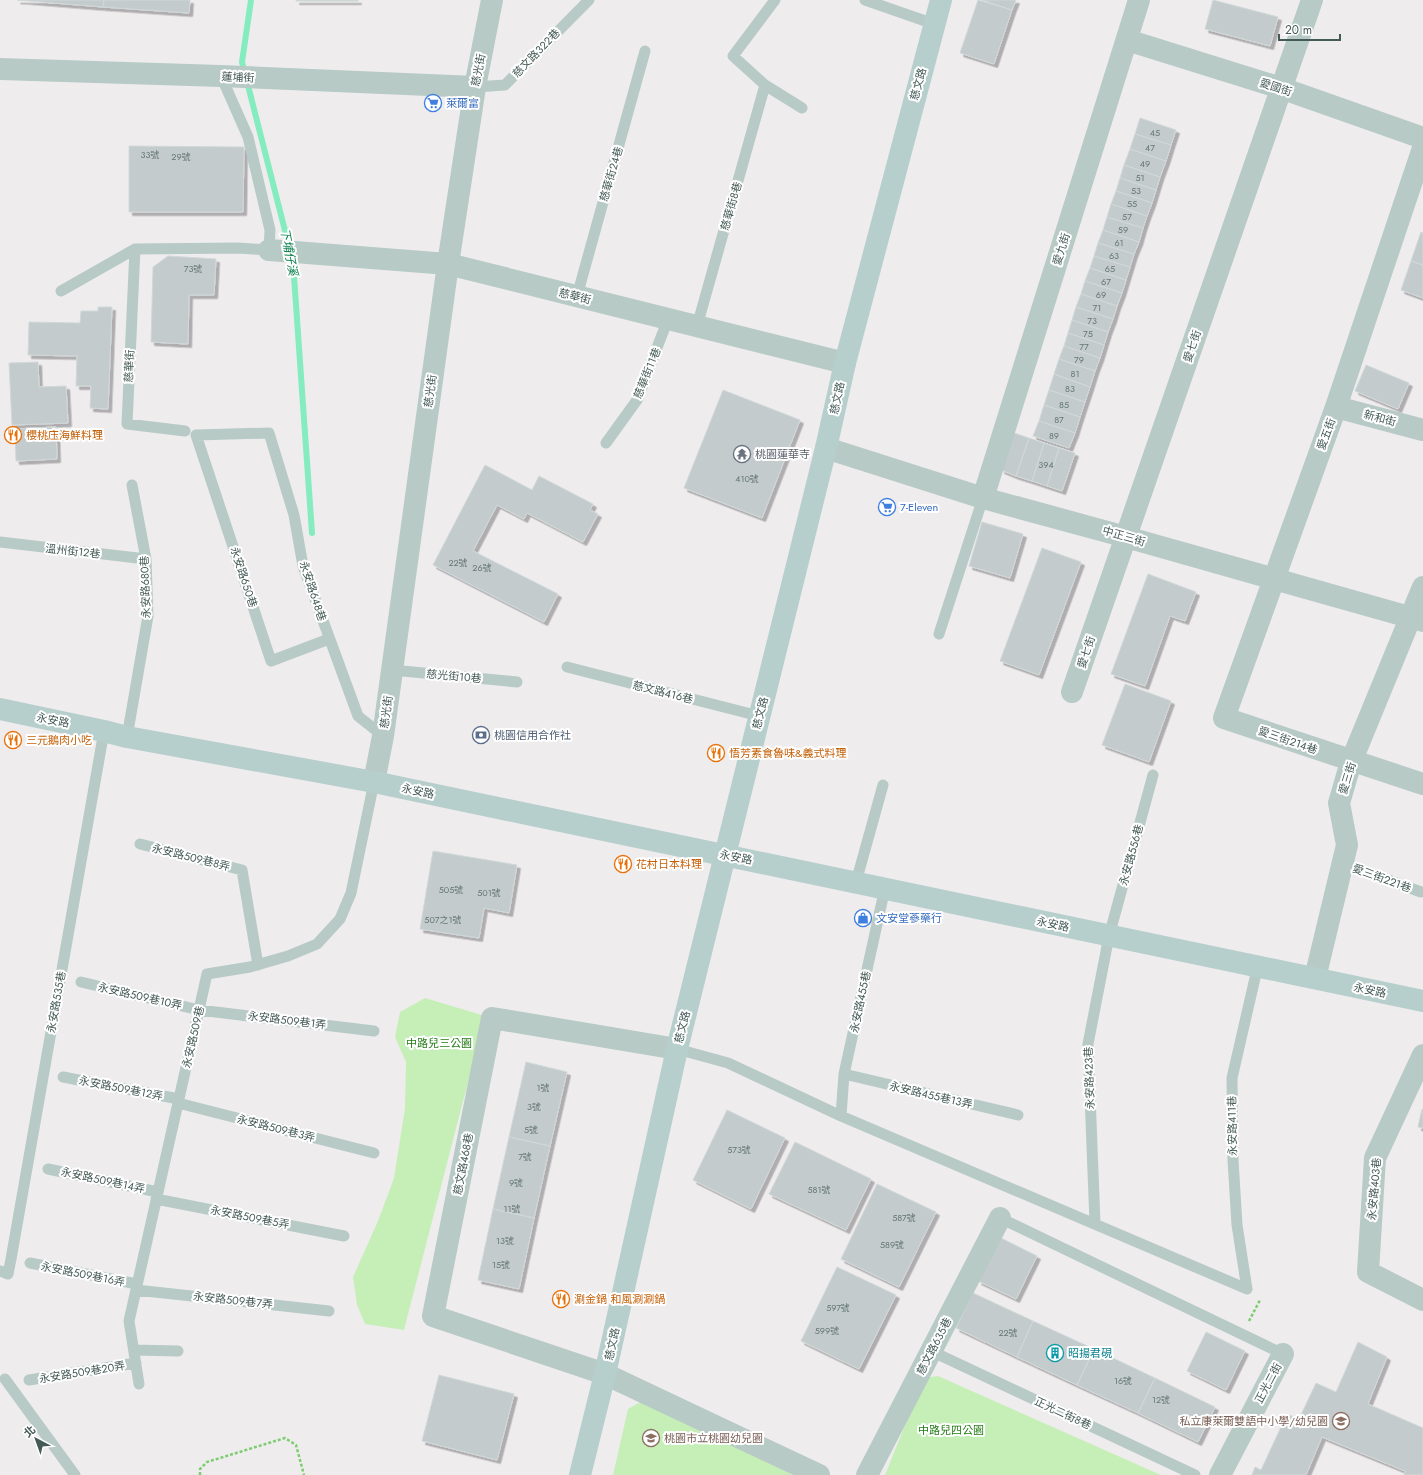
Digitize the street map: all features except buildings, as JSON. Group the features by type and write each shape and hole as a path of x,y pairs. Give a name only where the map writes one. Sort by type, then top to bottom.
{"street":[{"name":"慈光街","path":"374,782 383,736 448,264 475,87 492,0"},
{"name":"慈文路","path":"580,1475 605,1374 677,1049 826,448 845,362 941,0"},
{"name":"愛九街","path":"983,498 1139,0"},
{"name":"愛七街","path":"1072,692 1312,0"},
{"name":"愛國街","path":"1127,40 1281,88 1423,138"},
{"name":"蓮埔街","path":"0,69 475,87"},
{"name":"愛五街","path":"1224,718 1336,406 1423,148"},
{"name":"慈華街","path":"283,251 448,264 845,362"},
{"name":"新和街","path":"1336,406 1423,430"},
{"name":"中正三街","path":"826,448 983,498 1126,536 1417,620"},
{"name":"愛三街","path":"1315,978 1347,845 1339,803 1351,762 1417,620 1423,587"},
{"name":"永安路","path":"0,709 104,730 127,737 374,782 1109,936 1258,965 1423,1001"},
{"name":"愛三街214巷","path":"1224,718 1351,762 1423,784"},
{"name":"慈文路468巷","path":"605,1374 433,1316 492,1018 677,1049"},
{"name":"永安路403巷","path":"1423,1055 1375,1158 1368,1272 1423,1300"},
{"name":"慈文路635巷","path":"867,1475 1000,1218"},
{"name":"正光二街","path":"1220,1475 1283,1354"},
{"path":"605,1374 819,1475"}],"lane":[{"name":"慈文路322巷","path":"475,87 505,85 589,0"},
{"path":"775,0 732,56 765,85 802,108"},
{"path":"865,0 934,24"},
{"name":"慈華街24巷","path":"576,296 645,51"},
{"path":"237,77 248,137 270,230 283,251"},
{"name":"慈華街8巷","path":"697,326 765,85"},
{"name":"慈華街","path":"61,292 134,250 238,248 283,251"},
{"name":"慈華街","path":"134,250 127,424 185,431"},
{"name":"慈華街11巷","path":"606,443 637,400 668,319"},
{"name":"永安路648巷","path":"196,435 269,433 294,515 303,566 358,716 383,736"},
{"name":"永安路650巷","path":"196,435 271,661 330,639"},
{"name":"永安路680巷","path":"127,737 148,616 146,559 132,485"},
{"path":"940,634 983,498"},
{"name":"溫州街12巷","path":"0,542 146,559"},
{"name":"慈文路416巷","path":"567,667 759,716"},
{"name":"慈光街10巷","path":"392,670 517,682"},
{"name":"永安路535巷","path":"4,1272 104,730"},
{"name":"永安路556巷","path":"1109,936 1153,775"},
{"name":"永安路509巷","path":"139,1384 129,1321 207,974 258,965 288,956 317,944 340,919 351,893 374,782"},
{"path":"856,882 883,785"},
{"name":"永安路509巷8弄","path":"140,844 242,870 258,965"},
{"name":"愛三街221巷","path":"1342,863 1421,892"},
{"name":"永安路455巷","path":"841,1116 844,1074 885,888"},
{"name":"永安路423巷","path":"1094,1223 1088,1044 1109,936"},
{"name":"永安路411巷","path":"1247,1289 1237,1226 1233,1160 1232,1078 1258,965"},
{"name":"永安路509巷10弄","path":"81,982 199,1010"},
{"name":"永安路509巷1弄","path":"199,1010 374,1031"},
{"path":"677,1049 728,1063 841,1116 1247,1289"},
{"name":"永安路455巷13弄","path":"844,1074 1018,1116"},
{"name":"永安路509巷12弄","path":"63,1077 179,1101"},
{"name":"永安路509巷3弄","path":"179,1101 374,1153"},
{"name":"永安路509巷14弄","path":"48,1168 157,1196"},
{"name":"永安路509巷5弄","path":"157,1196 344,1236"},
{"path":"1000,1218 1283,1354"},
{"name":"永安路509巷16弄","path":"30,1263 137,1287"},
{"name":"永安路509巷7弄","path":"137,1287 329,1311"},
{"path":"134,1350 178,1351"},
{"name":"正光二街8巷","path":"931,1351 1195,1475"},
{"name":"永安路509巷20弄","path":"29,1380 136,1363"},
{"path":"5,1379 75,1475"}],"path":[{"path":"1242,1334 1262,1297 1247,1289"},
{"path":"200,1475 200,1469 207,1462 285,1438 296,1445 304,1475"}],"green space":[{"name":"中路兒三公園","path":"425,998 485,1016 404,1330 365,1324 357,1305 353,1277 378,1221 394,1178 405,1108 406,1062 395,1037 400,1012"},
{"name":"中路兒四公園","path":"938,1376 1161,1475 885,1475 924,1378"},
{"name":"桃園市立桃園幼兒園","path":"642,1401 793,1475 613,1475 628,1409"}],"waterway":[{"name":"下埔仔溪","path":"251,0 242,62 293,262 312,533"}],"place":[{"name":"萊爾富","path":"433,103"},
{"name":"櫻桃庒海鮮料理","path":"13,435"},
{"name":"桃園蓮華寺","path":"742,454"},
{"name":"7-Eleven","path":"887,507"},
{"name":"桃園信用合作社","path":"481,735"},
{"name":"三元鵝肉小吃","path":"13,740"},
{"name":"悟芳素食魯味&義式料理","path":"716,753"},
{"name":"花村日本料理","path":"623,864"},
{"name":"文安堂蔘藥行","path":"863,918"},
{"name":"涮金鍋 和風涮涮鍋","path":"561,1299"},
{"name":"昭揚君硯","path":"1055,1353"},
{"name":"私立康萊爾雙語中小學/幼兒園","path":"1341,1421"},
{"name":"桃園市立桃園幼兒園","path":"651,1438"}]}
